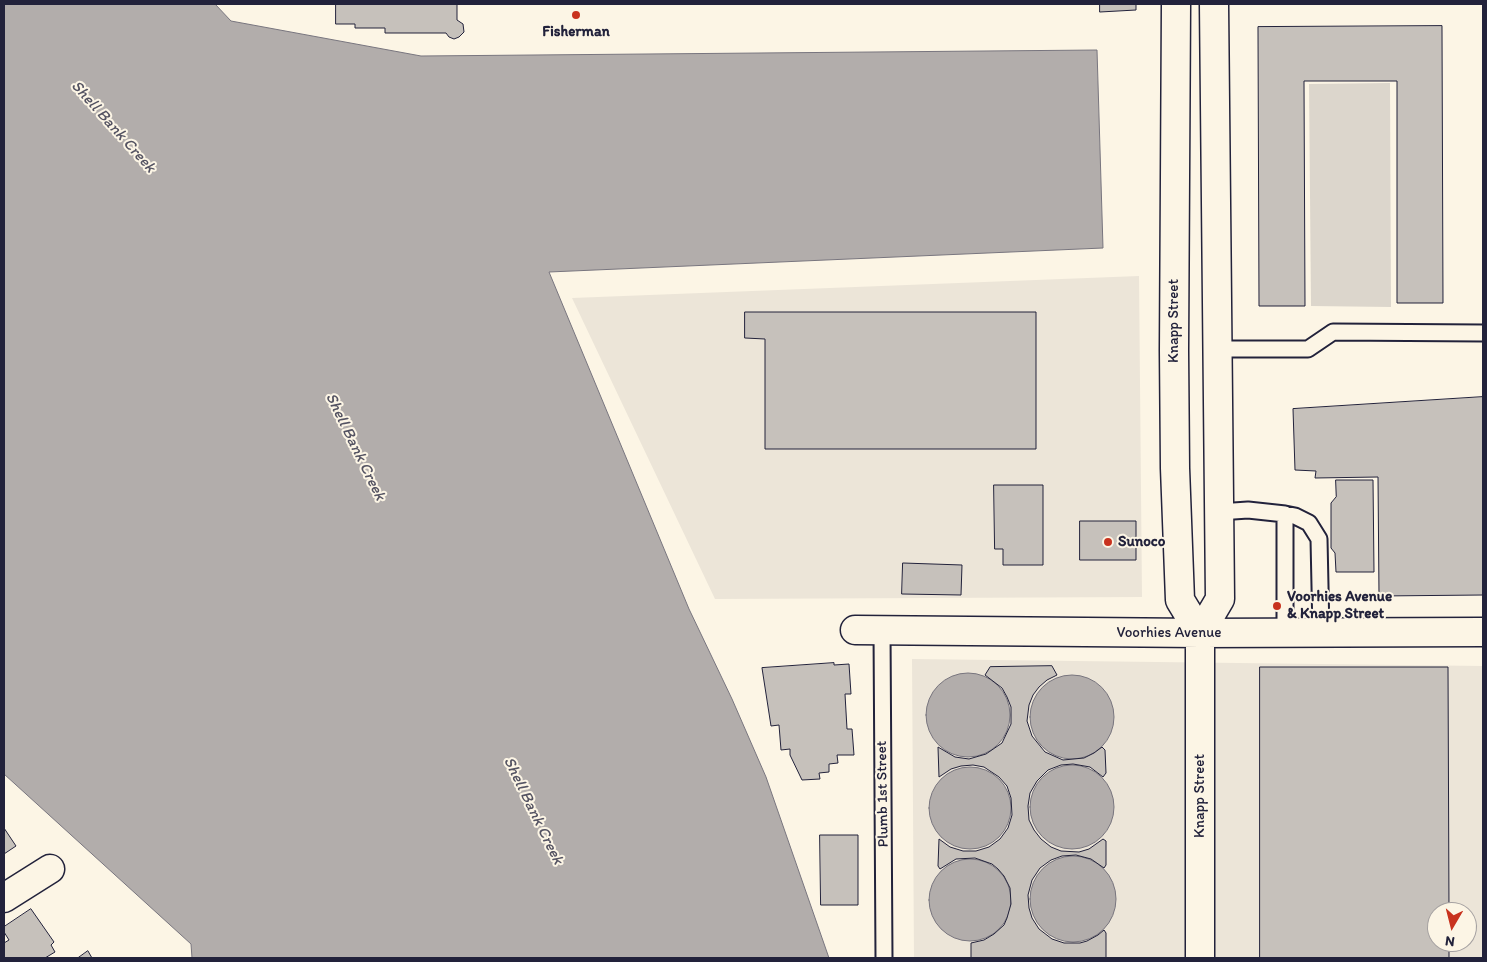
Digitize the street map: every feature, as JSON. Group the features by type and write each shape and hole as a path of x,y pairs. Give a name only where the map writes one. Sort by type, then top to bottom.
{"street":[{"name":"Knapp Street","path":"1176,4 1174,350 1176,468 1180,600 1200,633 1200,958"},
{"path":"1200,633 1220,599 1214,4"},
{"name":"Voorhies Avenue","path":"855,630 1200,633 1483,632"},
{"path":"4,898 50,869"}],"lane":[{"path":"1217,350 1308,349 1333,332 1483,333"},
{"path":"1219,512 1248,510 1285,514 1295,516 1309,524 1318,540 1321,633"},
{"path":"1285,514 1285,633"},
{"name":"Plumb 1st Street","path":"882,630 884,958"}],"shaded area":[{"path":"1390,83 1391,307 1311,306 1309,84"},
{"path":"1139,276 1142,597 715,599 572,298"},
{"path":"912,659 1483,666 1483,958 914,958"}],"water":[{"name":"Shell Bank Creek","path":"4,4 215,4 231,21 421,56 1097,50 1103,248 549,272 689,609 732,699 766,777 829,958 192,958 191,944 4,774"},
{"path":"960,673 976,673 992,680 1003,691 1010,707 1007,731 998,745 992,750 976,757 960,757 944,750 933,739 926,723 926,707 933,691 944,680"},
{"path":"1072,675 1088,678 1102,687 1111,701 1114,717 1111,733 1102,747 1088,756 1072,759 1056,756 1042,747 1033,733 1030,717 1033,701 1042,687 1056,678"},
{"path":"1072,765 1088,768 1102,777 1111,791 1114,807 1111,823 1102,837 1088,846 1072,849 1056,846 1042,837 1033,823 1030,807 1033,791 1042,777 1056,768"},
{"path":"970,767 986,771 999,779 1007,792 1011,808 1007,824 999,837 986,845 970,849 954,845 941,837 933,824 929,808 933,792 941,779 954,771"},
{"path":"1073,856 1090,859 1109,875 1113,882 1116,899 1113,916 1097,935 1090,939 1073,942 1056,939 1037,923 1033,916 1030,899 1033,882 1049,863 1056,859"},
{"path":"970,859 986,863 999,871 1007,884 1011,900 1007,916 999,929 986,937 970,941 954,937 941,929 933,916 929,900 933,884 941,871 954,863"}],"building":[{"path":"336,4 457,4 457,20 463,24 464,32 454,39 446,33 385,33 385,28 355,28 355,24 336,24"},
{"path":"1100,4 1136,4 1136,10 1100,12"},
{"path":"1442,26 1443,303 1397,303 1397,81 1304,81 1305,306 1259,306 1258,27"},
{"path":"745,312 1036,312 1036,449 765,449 765,339 745,338"},
{"path":"1483,397 1483,595 1379,596 1378,477 1315,478 1316,471 1295,470 1293,409"},
{"path":"1336,480 1373,480 1374,572 1336,572 1335,553 1331,548 1331,503 1336,497"},
{"path":"994,485 1043,485 1043,565 1003,565 1003,549 995,549"},
{"path":"1080,521 1136,521 1136,560 1080,560"},
{"path":"903,563 962,565 961,595 902,594"},
{"path":"834,663 834,665 849,664 851,694 845,694 847,729 852,729 854,755 837,755 838,763 829,764 829,772 819,773 820,779 802,780 790,755 790,749 781,750 779,725 771,726 762,668"},
{"path":"1052,666 1057,675 1039,687 1029,705 1027,721 1032,736 1045,752 1063,760 1084,758 1102,747 1105,750 1106,773 1103,777 1090,767 1073,764 1061,765 1048,770 1037,781 1030,793 1028,806 1029,820 1041,839 1051,847 1061,851 1079,852 1089,849 1103,839 1106,841 1106,865 1104,868 1091,859 1076,855 1062,856 1051,860 1040,868 1032,880 1028,895 1029,908 1032,918 1039,929 1052,939 1064,943 1087,941 1104,930 1106,933 1106,958 971,958 971,943 984,940 1004,925 1011,904 1010,888 998,869 992,864 975,858 956,859 940,869 938,866 939,839 950,847 963,851 976,851 989,847 1000,839 1008,828 1012,815 1011,798 1007,786 999,777 984,767 973,765 961,766 951,769 939,777 938,747 955,757 969,759 986,754 1002,743 1011,724 1011,707 1002,688 985,675 990,667"},
{"path":"1260,667 1448,667 1449,902 1427,902 1427,952 1449,952 1449,958 1260,958"},
{"path":"4,828 16,846 4,854"},
{"path":"820,835 858,835 858,905 821,905"},
{"path":"31,909 54,942 51,945 55,952 45,958 4,958 4,943 9,940 4,932 4,927"},
{"path":"88,951 92,958 78,958"}],"place":[{"name":"Fisherman","path":"576,15"},
{"name":"Sunoco","path":"1108,542"},
{"name":"Voorhies Avenue & Knapp Street","path":"1277,606"}]}
